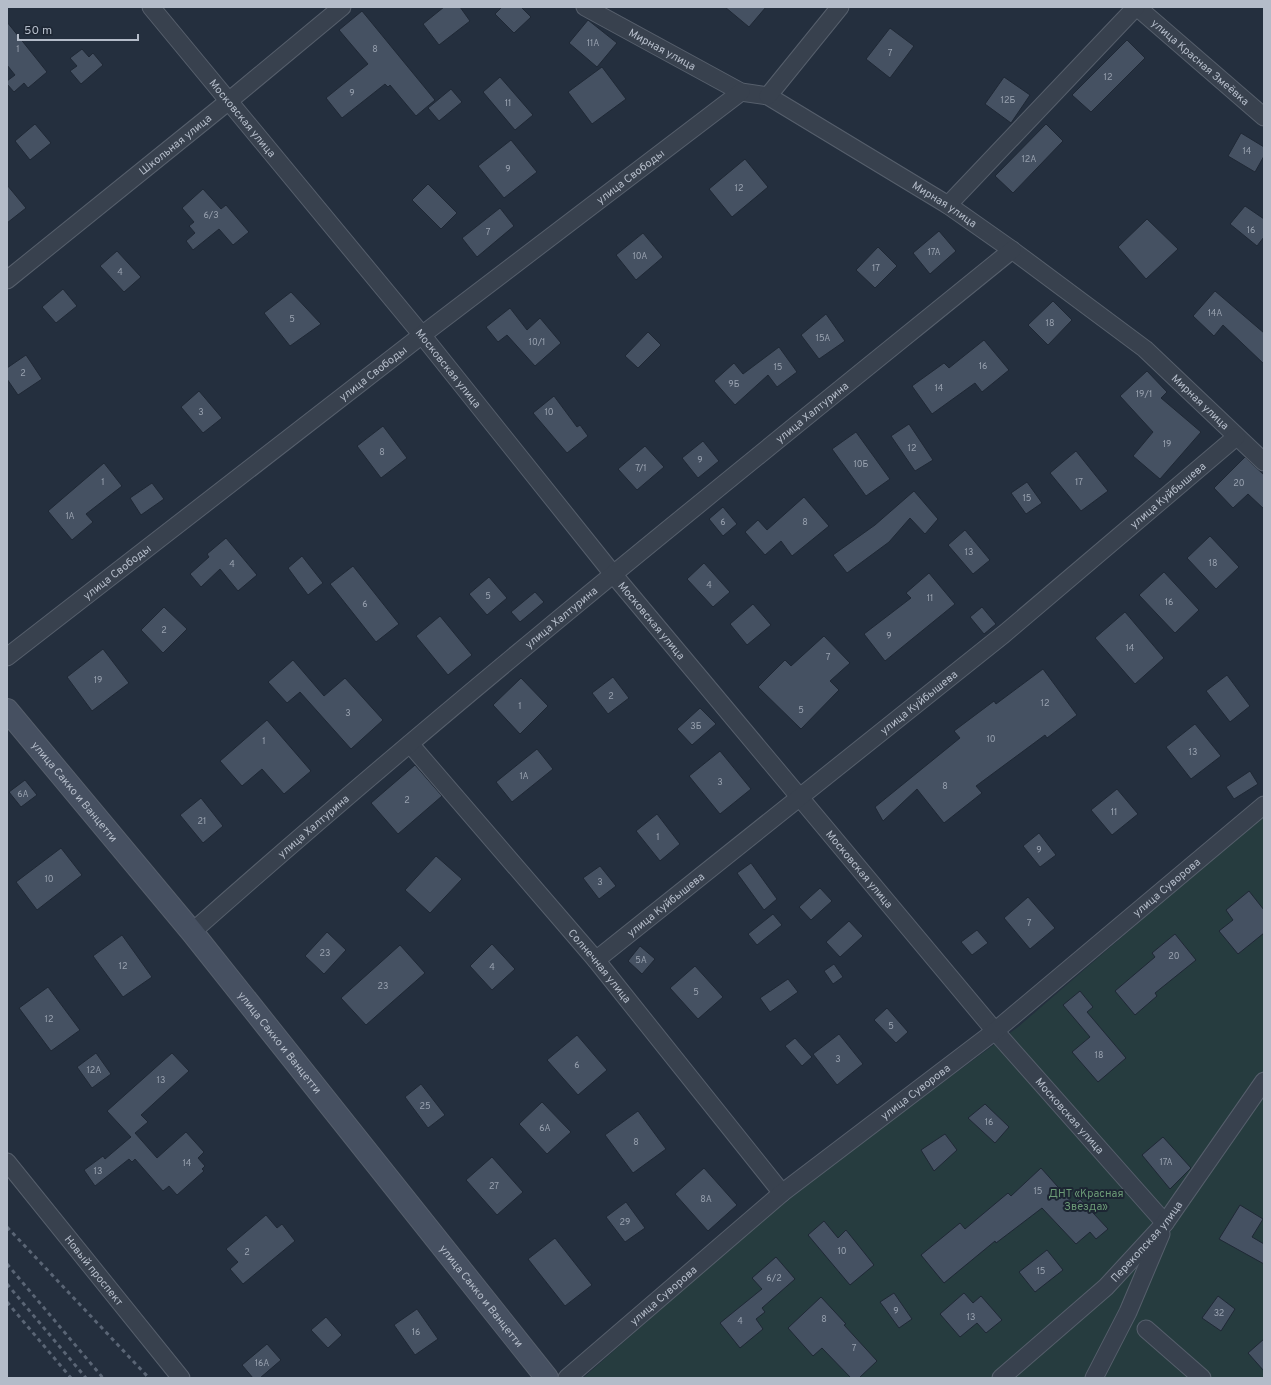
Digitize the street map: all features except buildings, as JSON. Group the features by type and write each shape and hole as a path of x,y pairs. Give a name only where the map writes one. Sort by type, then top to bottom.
{"main road":[{"name":"улица Сакко и Ванцетти","path":"7,710 192,932 547,1378"}],"street":[{"name":"Московская улица","path":"151,7 230,100 422,335 613,574 995,1031 1165,1223"},
{"name":"Школьная улица","path":"7,280 230,100 342,7"},
{"name":"Мирная улица","path":"585,7 741,92 768,96 948,205 1012,250 1145,350 1236,438 1264,462"},
{"path":"768,96 840,7"},
{"path":"948,205 1136,7"},
{"name":"улица Красная Змеёвка","path":"1136,7 1264,117"},
{"name":"улица Свободы","path":"7,657 422,335 741,92"},
{"name":"улица Халтурина","path":"192,932 410,744 613,574 1012,250"},
{"name":"улица Куйбышева","path":"596,960 1004,634 1236,438"},
{"name":"Солнечная улица","path":"410,744 596,960 782,1193"},
{"name":"улица Суворова","path":"567,1378 782,1193 995,1031 1264,805"},
{"name":"Перекопская улица","path":"1002,1378 1106,1287 1165,1223 1264,1081"},
{"name":"Новый проспект","path":"7,1162 181,1378"},
{"path":"1094,1378 1128,1312 1165,1223"},
{"path":"1146,1329 1202,1378"}],"green space":[{"name":"ДНТ «Красная Звезда»","path":"1264,814 1264,1378 583,1378 787,1197 1018,1027"}],"railway":[{"path":"7,1227 149,1378"},
{"path":"7,1264 103,1378"},
{"path":"7,1284 86,1378"},
{"path":"7,1302 71,1378"}]}
